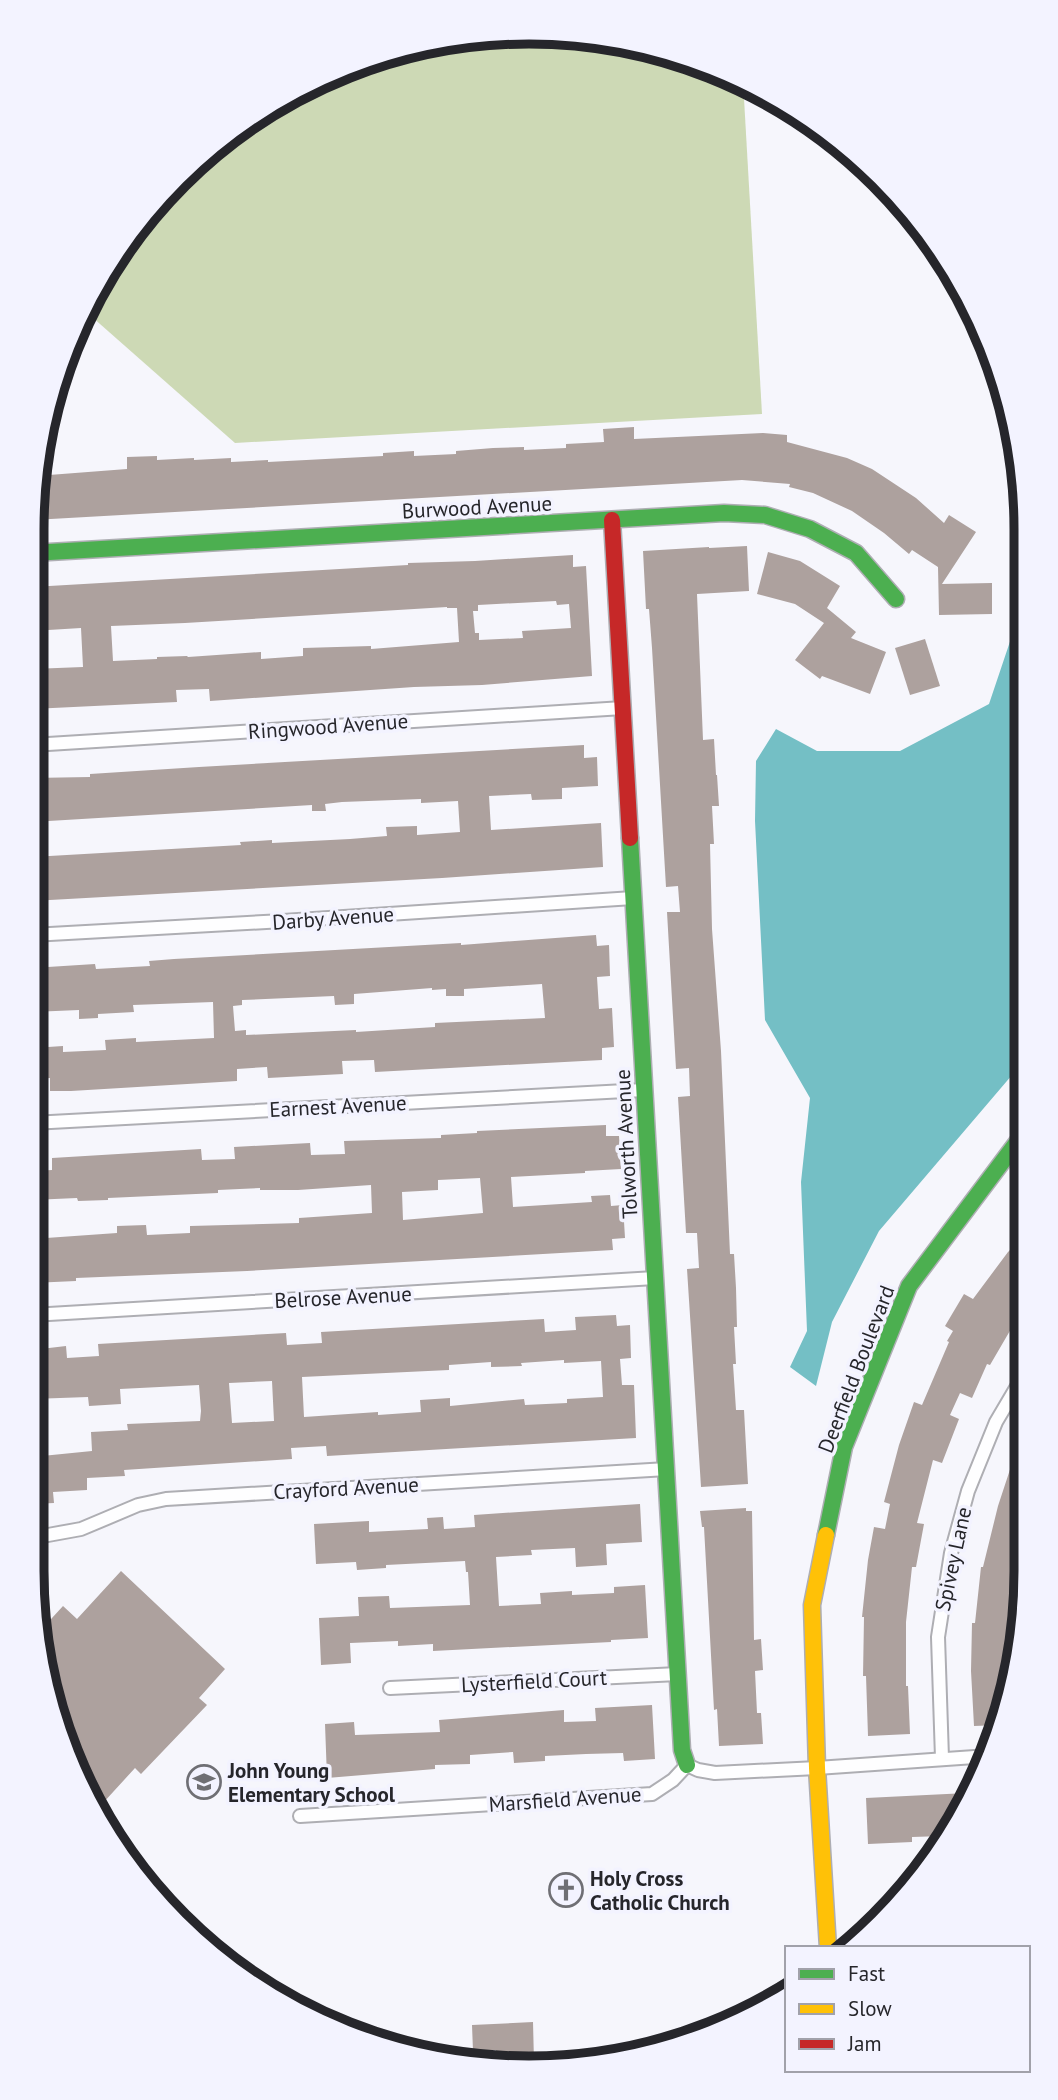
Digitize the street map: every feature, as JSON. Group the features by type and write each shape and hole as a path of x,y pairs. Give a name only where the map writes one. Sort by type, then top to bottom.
{"street":[{"name":"Burwood Avenue","path":"44,552 723,513 765,515 810,528 856,553 895,599"},
{"name":"Tolworth Avenue","path":"612,520 682,1750 687,1765"},
{"name":"Ringwood Avenue","path":"44,744 623,708"},
{"name":"Darby Avenue","path":"44,934 634,898"},
{"name":"Earnest Avenue","path":"44,1122 644,1090"},
{"name":"Deerfield Boulevard","path":"828,1946 817,1768 813,1605 845,1447 909,1286 1014,1146"},
{"name":"Belrose Avenue","path":"44,1314 655,1278"},
{"name":"Spivey Lane","path":"942,1758 938,1637 951,1553 972,1480 996,1422 1014,1392"},
{"name":"Crayford Avenue","path":"44,1534 81,1529 138,1505 166,1499 667,1469"},
{"name":"Lysterfield Court","path":"390,1688 678,1674"},
{"path":"687,1765 715,1773 977,1757"},
{"name":"Marsfield Avenue","path":"300,1816 652,1794 673,1780 687,1765"}],"green space":[{"path":"497,45 561,45 624,53 685,70 744,94 762,414 235,443 92,317 126,259 164,209 209,164 259,126 314,94 373,70 434,53"}],"water":[{"path":"1014,630 1014,1073 879,1231 832,1322 816,1386 790,1367 807,1331 801,1182 810,1098 765,1020 755,821 756,761 776,729 817,751 900,751 989,704"}],"building":[{"path":"634,427 634,439 763,433 787,435 787,442 847,458 872,469 916,498 944,523 949,515 976,532 942,584 992,583 992,614 939,615 938,567 912,550 909,554 852,511 813,493 789,487 790,484 742,480 44,519 47,475 127,469 127,457 157,456 157,460 231,458 231,462 268,462 383,456 383,453 414,451 414,456 456,454 456,451 493,448 566,448 566,444 604,442 603,429"},
{"path":"747,546 749,591 697,594 703,740 714,739 719,806 712,806 712,929 721,1051 730,1254 734,1254 736,1288 736,1364 733,1364 736,1410 744,1410 748,1484 701,1487 687,1269 699,1268 697,1233 686,1233 678,1097 690,1096 689,1068 676,1069 667,912 680,912 678,886 666,887 652,648 649,609 646,609 643,551"},
{"path":"768,552 800,561 840,586 827,608 856,632 851,638 886,652 870,694 822,676 820,679 795,660 824,623 795,604 757,594"},
{"path":"573,555 573,567 586,566 592,676 210,701 209,689 176,690 177,702 44,708 44,669 83,667 81,628 44,630 44,586","holes":["556,601 557,605 569,604 571,628 522,631 523,638 479,640 479,633 475,633 473,611 478,611 478,605","457,608 459,642 371,649 371,646 303,648 303,656 261,659 261,652 113,661 111,626"]},
{"path":"925,639 940,686 910,695 895,648"},
{"path":"584,745 584,758 597,757 598,786 562,788 562,799 532,800 531,794 489,796 491,830 601,823 603,867 44,900 44,856 241,845 240,842 272,840 272,843 387,836 386,827 417,826 417,835 460,832 458,801 421,803 421,799 325,804 326,811 312,811 312,805 44,821 44,778 90,777 90,774"},
{"path":"596,935 597,946 609,945 610,976 597,977 599,1009 612,1008 614,1047 602,1048 602,1060 375,1072 374,1060 342,1061 343,1074 268,1078 267,1067 237,1069 237,1081 71,1091 50,1091 50,1078 44,1078 44,1047 63,1046 63,1052 106,1050 105,1040 136,1038 136,1042 214,1038 213,1002 133,1005 134,1012 98,1014 98,1018 79,1019 79,1010 44,1011 44,967 95,964 96,969 150,966 149,961 174,959","holes":["542,984 545,1018 435,1023 435,1027 246,1035 246,1030 235,1031 233,1006 242,1005 242,1000 334,996 335,1005 354,1004 354,994 432,988 446,989 446,996 464,996 464,989"]},
{"path":"606,1125 606,1136 619,1136 621,1169 511,1177 513,1207 592,1202 591,1196 610,1195 611,1206 623,1205 625,1238 612,1239 613,1250 76,1278 76,1281 44,1282 44,1238 117,1233 117,1226 146,1225 147,1235 190,1233 190,1226 299,1223 299,1218 372,1213 371,1185 298,1190 218,1190 218,1193 108,1200 44,1199 44,1170 52,1170 52,1158 201,1149 202,1160 235,1159 234,1147 310,1143 311,1155 345,1154 344,1141 441,1138 441,1135","holes":["480,1178 483,1213 403,1220 402,1192 438,1190 438,1180"]},
{"path":"1014,1246 1014,1324 990,1365 987,1364 972,1398 960,1393 950,1415 959,1419 942,1463 933,1460 917,1523 924,1524 916,1567 912,1567 906,1622 906,1686 910,1734 868,1736 862,1617 874,1527 885,1529 890,1504 884,1502 899,1445 914,1402 922,1405 949,1342 947,1341 953,1331 945,1326 964,1294 973,1299"},
{"path":"616,1315 617,1326 630,1325 631,1358 620,1359 622,1385 634,1385 636,1438 327,1456 326,1446 291,1448 292,1459 124,1470 125,1476 87,1478 87,1490 53,1492 54,1503 44,1503 44,1456 92,1451 91,1432 128,1430 127,1424 200,1421 201,1411 199,1385 120,1389 121,1404 89,1406 88,1397 44,1399 44,1349 66,1346 67,1358 99,1356 98,1344 286,1333 287,1345 322,1343 321,1332 544,1319 545,1332 576,1330 575,1317","holes":["564,1360 564,1363 601,1361 603,1397 567,1399 567,1403 525,1405 524,1399 450,1406 450,1398 420,1400 421,1412 304,1417 302,1377 449,1370 449,1365 491,1362 491,1367","272,1381 274,1421 232,1423 229,1383"]},
{"path":"1014,1457 1014,1571 1010,1634 998,1697 989,1725 974,1726 972,1623 975,1623 981,1567"},
{"path":"640,1504 642,1542 606,1544 607,1565 576,1567 575,1548 531,1550 532,1555 496,1557 499,1606 541,1604 540,1593 614,1593 614,1587 645,1585 648,1638 433,1651 433,1644 398,1646 398,1641 350,1643 351,1663 321,1665 319,1618 359,1616 358,1597 389,1596 390,1608 470,1605 465,1561 386,1565 386,1568 357,1570 356,1562 316,1564 314,1524 369,1521 369,1532 428,1529 427,1518 443,1517 444,1529 475,1527 474,1515"},
{"path":"746,1508 746,1511 752,1511 754,1640 761,1639 763,1670 755,1671 757,1713 761,1713 763,1744 719,1746 717,1709 714,1710 704,1527 700,1511"},
{"path":"121,1571 225,1669 199,1698 207,1705 141,1774 135,1768 103,1803 81,1757 60,1697 48,1634 47,1623 63,1606 77,1619"},
{"path":"652,1705 655,1759 624,1761 623,1753 586,1754 545,1756 545,1761 514,1763 513,1752 470,1755 470,1764 435,1765 435,1769 327,1778 325,1724 354,1722 355,1735 440,1732 439,1720 564,1710 564,1722 596,1721 595,1708"},
{"path":"960,1793 935,1836 912,1837 912,1842 868,1844 866,1798"},
{"path":"533,2022 534,2056 496,2055 496,2050 473,2051 472,2025"}],"traffic: fast":[{"path":"44,552 724,513 765,515 810,529 856,553 896,599"},
{"path":"630,838 682,1750 687,1765"},
{"path":"826,1535 844,1447 909,1286 1014,1146"}],"traffic: slow":[{"path":"826,1535 812,1605 817,1768 828,1946"}],"traffic: jam":[{"path":"612,520 630,838"}],"place":[{"name":"John Young Elementary School","path":"204,1782"},
{"name":"Holy Cross Catholic Church","path":"566,1890"}]}
